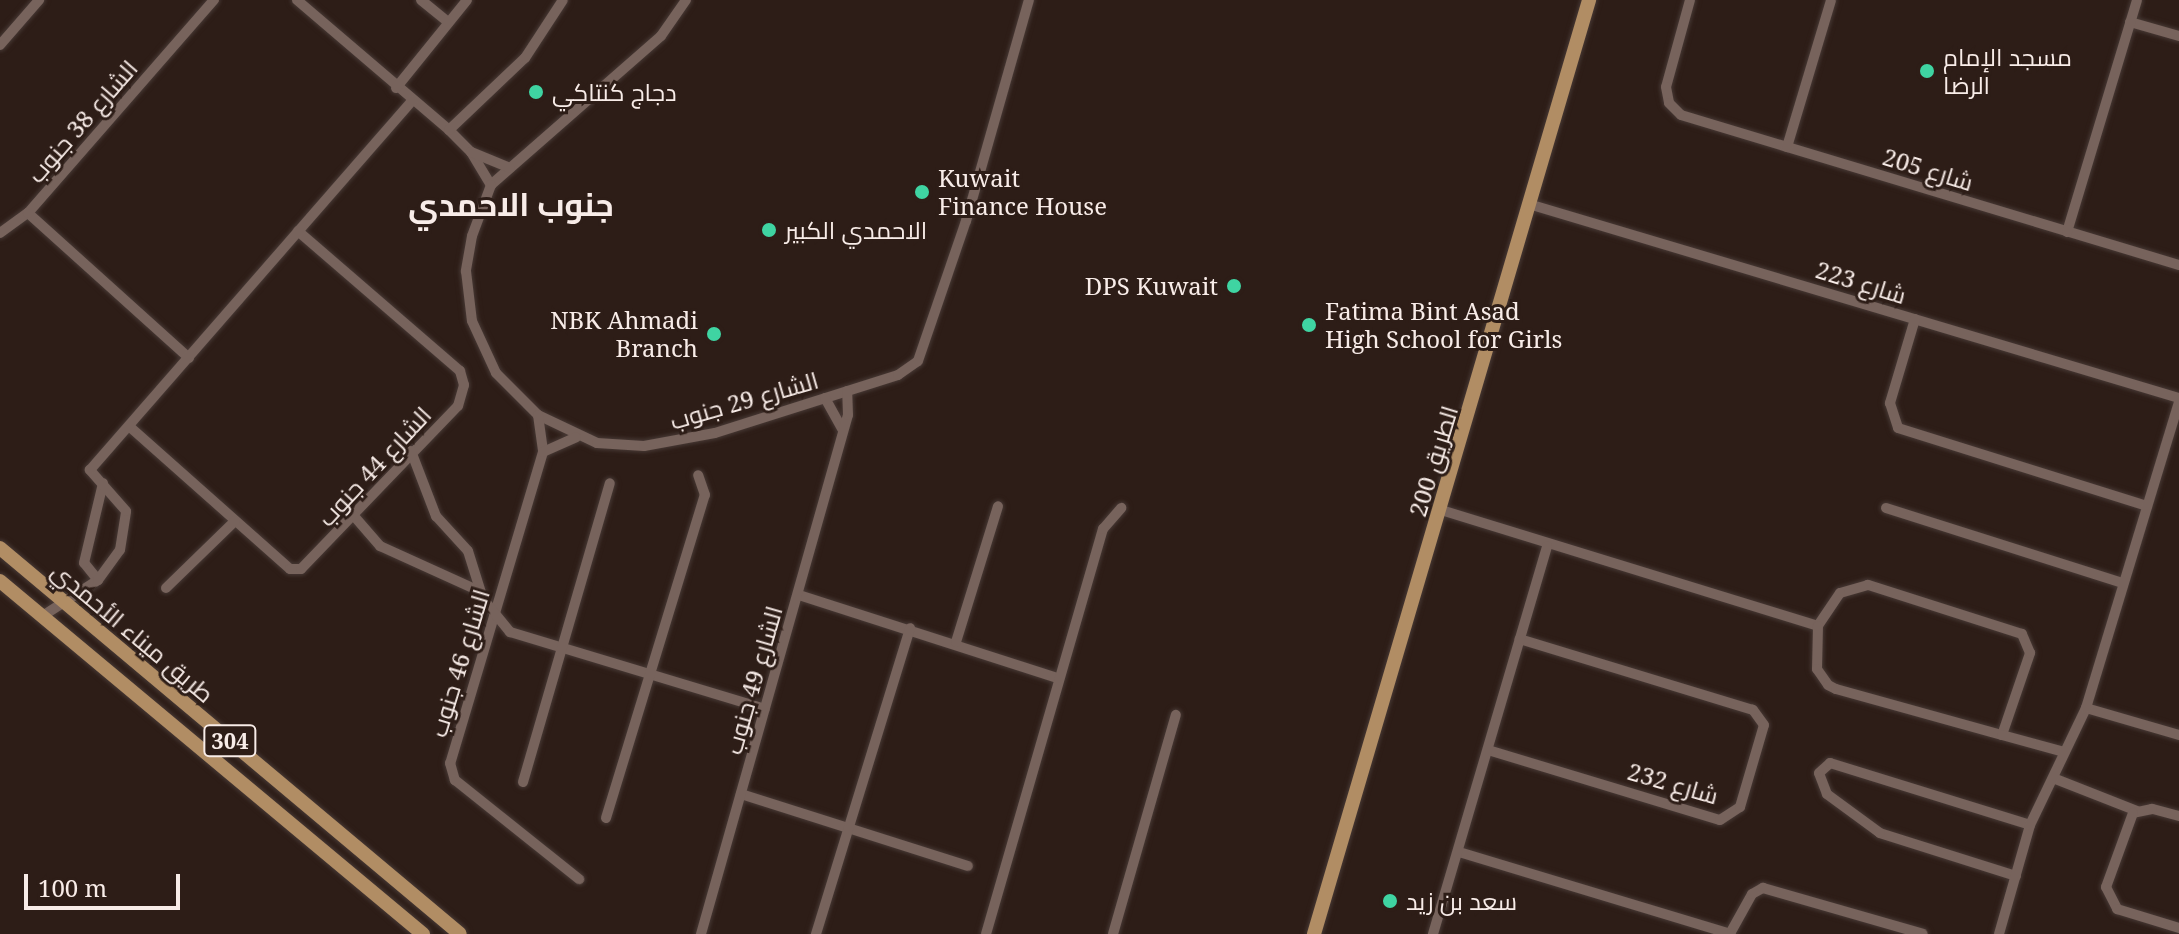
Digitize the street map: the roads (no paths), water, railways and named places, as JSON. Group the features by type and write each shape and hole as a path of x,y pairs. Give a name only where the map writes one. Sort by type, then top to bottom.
{"main road":[{"name":"الطريق 200","path":"1314,934 1532,205 1589,0"},
{"name":"طريق ميناء الأحمدي","path":"0,548 460,934"},
{"name":"طريق ميناء الأحمدي","path":"0,581 423,934"}],"street":[{"path":"0,45 39,0"},
{"name":"الشارع 38 جنوب","path":"189,358 28,213 214,0"},
{"path":"297,0 396,88 449,130 471,152 491,185"},
{"path":"421,0 448,22"},
{"path":"396,88 467,0"},
{"path":"449,130 525,58 563,0"},
{"name":"الشارع 29 جنوب","path":"686,0 661,36 491,185 472,236 466,271 472,321 496,373 538,415 576,437 620,446 668,443 829,397 898,375 926,351 1029,0"},
{"name":"شارع 205","path":"1690,0 1667,79 1669,103 1690,118 2179,264"},
{"path":"1787,147 1831,0"},
{"path":"2067,232 2137,0"},
{"path":"2130,22 2179,36"},
{"path":"41,617 60,601 98,580 120,550 126,511 90,470 412,101"},
{"path":"471,152 510,168"},
{"name":"شارع 223","path":"1532,205 2179,400"},
{"path":"0,233 28,213"},
{"name":"الشارع 44 جنوب","path":"130,427 290,569 301,569 354,516 411,451 458,406 464,385 460,371 298,231"},
{"path":"1915,319 1890,403 1893,422 1902,432 2147,506"},
{"name":"الشارع 49 جنوب","path":"701,934 799,595 841,435 847,391"},
{"path":"829,397 838,416 841,435"},
{"path":"1999,934 2030,825 2086,708 2179,400"},
{"name":"الشارع 46 جنوب","path":"538,415 543,452 450,763 455,780 579,879"},
{"path":"543,452 576,437"},
{"path":"411,451 436,516 468,551 479,591 510,632 765,709"},
{"path":"606,818 705,495 698,475"},
{"path":"98,580 84,563 103,483"},
{"path":"523,782 610,483"},
{"path":"956,642 998,506"},
{"path":"986,934 1103,529 1121,508"},
{"path":"1886,508 2123,583"},
{"path":"1441,510 1547,546 1818,626"},
{"path":"354,516 380,546 479,591"},
{"path":"166,588 235,521"},
{"path":"1435,933 1547,546"},
{"path":"2002,735 2030,653 2017,630 1862,584 1843,589 1818,626 1817,669 1828,685 2002,735 2064,752"},
{"path":"799,595 956,642 1058,678"},
{"path":"816,934 910,628"},
{"name":"شارع 232","path":"1488,750 1720,820 1740,807 1764,725 1753,710 1520,639"},
{"path":"2086,708 2179,735"},
{"path":"1113,934 1176,715"},
{"path":"2016,876 1880,833 1827,794 1819,773 1830,763 2030,825"},
{"path":"2053,778 2137,811 2179,816"},
{"path":"741,794 968,866"},
{"path":"2137,811 2127,821 2107,879 2107,895 2121,911 2179,928"},
{"path":"1459,852 1732,932 1752,894 1763,888 1923,934"}],"place":[{"name":"مسجد الإمام الرضا","path":"1927,71"},
{"name":"دجاج كنتاكي","path":"536,92"},
{"name":"Kuwait Finance House","path":"922,192"},
{"name":"الاحمدي الكبير","path":"769,230"},
{"name":"DPS Kuwait","path":"1234,286"},
{"name":"Fatima Bint Asad High School for Girls","path":"1309,325"},
{"name":"NBK Ahmadi Branch","path":"714,334"},
{"name":"سعد بن زيد","path":"1390,901"}],"district":[{"name":"جنوب الاحمدي","path":"511,204"}]}
